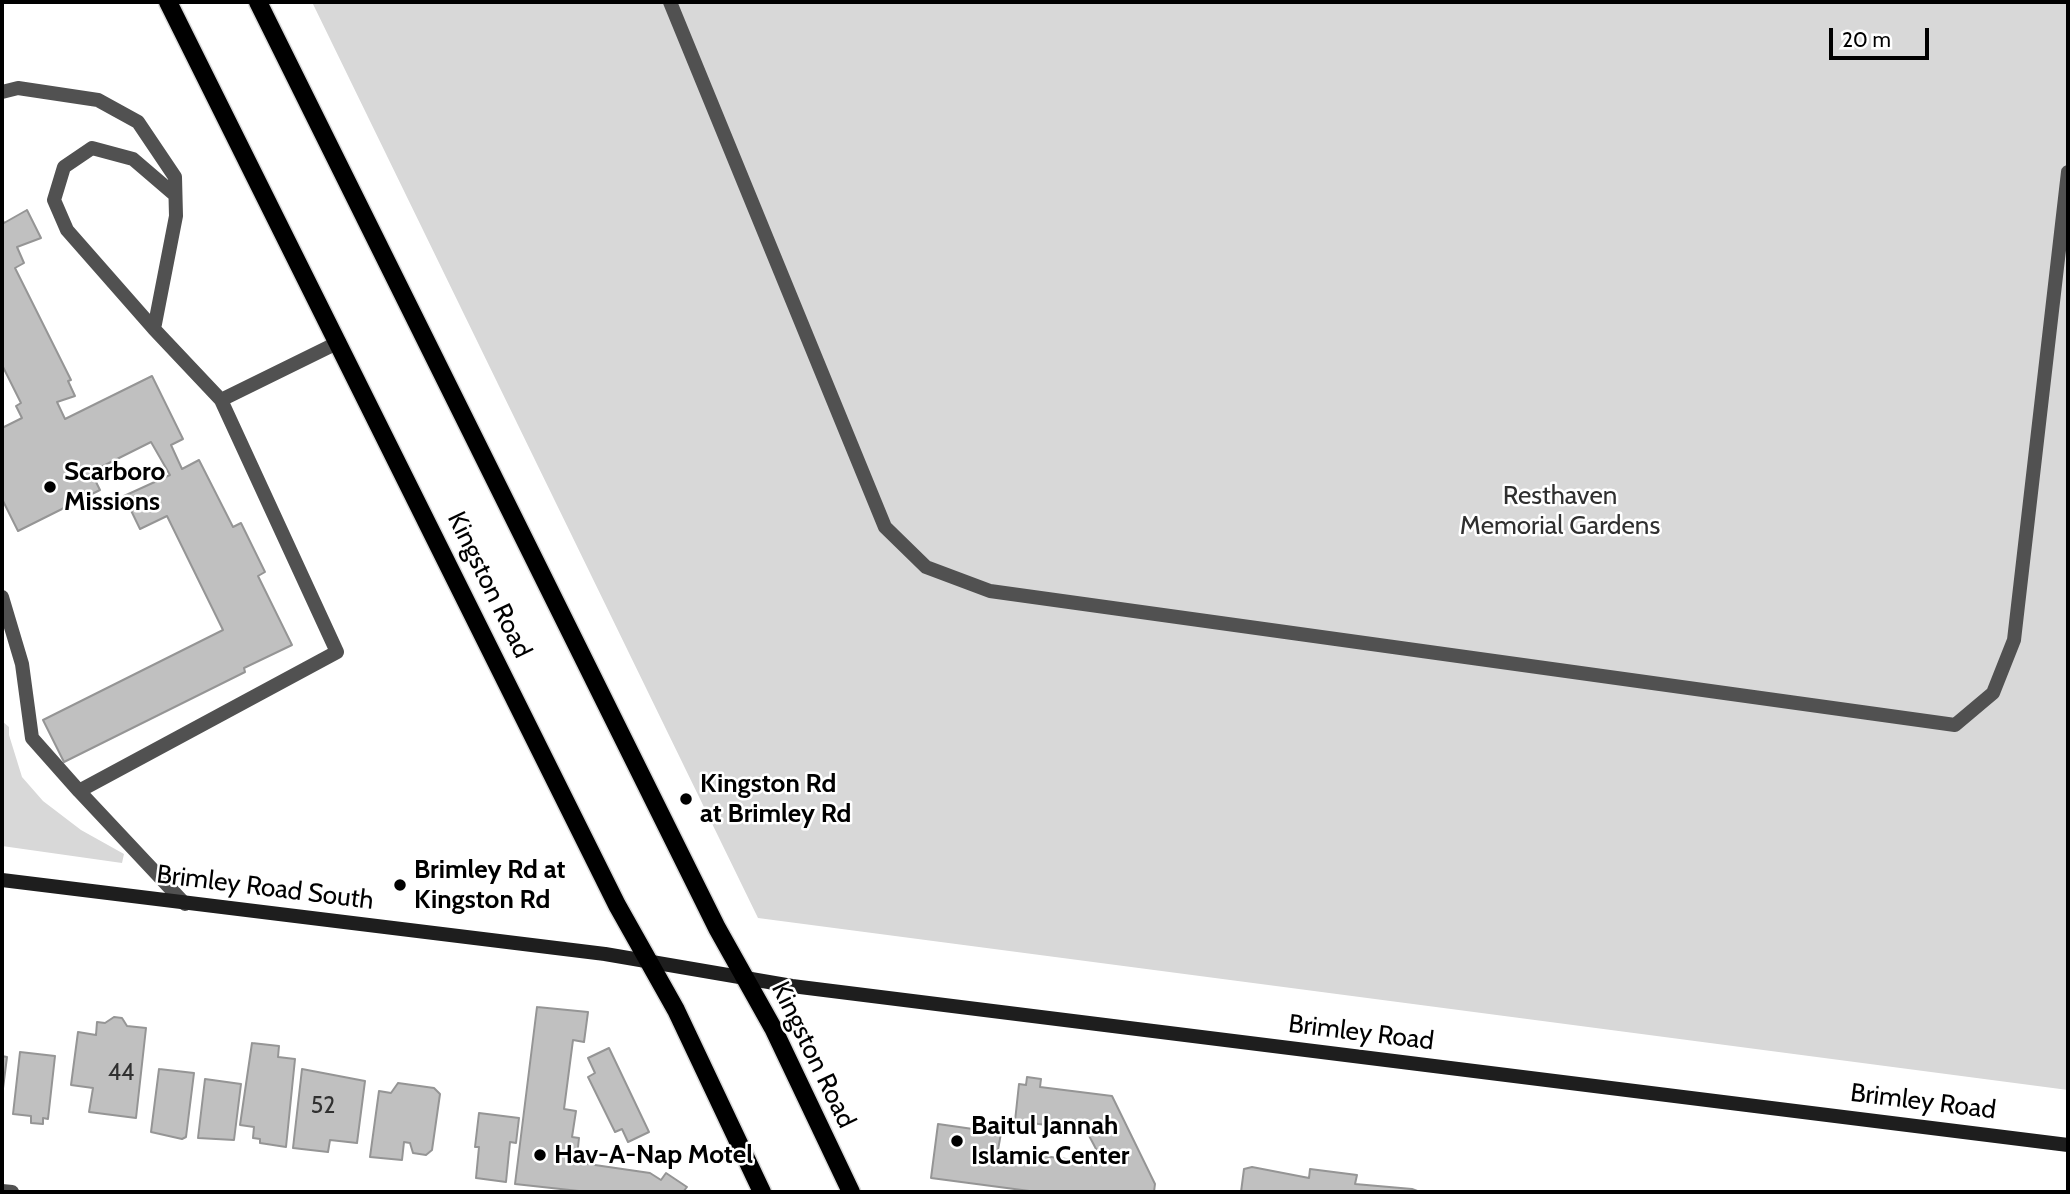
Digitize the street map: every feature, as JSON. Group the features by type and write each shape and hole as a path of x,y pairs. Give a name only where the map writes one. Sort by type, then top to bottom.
{"main road":[{"name":"Kingston Road","path":"168,2 617,905 676,1010 762,1192"},
{"name":"Kingston Road","path":"258,2 745,979 773,1028 851,1192"},
{"name":"Brimley Road South","path":"2,880 648,961"},
{"name":"Brimley Road","path":"648,961 745,979 2068,1145"}],"street":[{"path":"670,2 885,527 926,567 990,591 1955,725 1993,693 2014,640 2068,172"},
{"path":"2,92 18,88 98,100 138,122 175,177 176,216 154,329"},
{"path":"79,791 337,652 221,400 67,230 54,200 64,167 92,148 133,159 175,195"},
{"path":"221,400 339,342"},
{"path":"2,597 22,664 32,738 185,904"},
{"path":"2,1191 12,1192"}],"green space":[{"name":"Resthaven Memorial Gardens","path":"312,2 2068,2 2068,1090 758,918"},
{"path":"2,721 9,727 22,777 43,801 81,830 124,854 122,863 2,846"}],"building":[{"name":"Scarboro Missions","path":"27,210 41,238 17,247 24,263 15,268 71,380 68,381 75,396 57,402 65,419 152,376 183,439 171,445 182,469 199,460 233,527 241,523 265,572 258,576 292,645 244,668 245,672 64,762 43,720 223,630 167,516 140,529 124,496 170,475 151,442 91,472 100,490 18,531 2,499 2,428 22,418 16,406 21,403 2,365 2,218 4,223"},
{"path":"537,1007 588,1012 584,1042 573,1040 564,1109 576,1111 572,1137 579,1138 577,1157 589,1159 588,1164 650,1173 661,1180 666,1173 687,1187 683,1192 588,1192 515,1184"},
{"path":"114,1017 122,1018 127,1026 146,1028 136,1118 89,1112 93,1088 71,1085 78,1032 96,1035 97,1022 105,1023"},
{"path":"252,1043 279,1046 278,1057 295,1059 286,1147 260,1143 260,1139 253,1138 254,1127 240,1125"},
{"path":"609,1048 649,1132 628,1142 622,1129 615,1132 588,1077 595,1073 588,1058"},
{"path":"20,1052 55,1056 48,1119 43,1118 43,1124 31,1123 31,1116 13,1114"},
{"path":"2,1056 7,1057 2,1096"},
{"path":"159,1069 194,1073 186,1137 182,1139 151,1132"},
{"path":"302,1069 365,1081 357,1143 330,1140 328,1152 293,1148"},
{"path":"1027,1077 1041,1079 1040,1087 1112,1096 1155,1184 1154,1192 1037,1192 931,1178 938,1124 1001,1133 998,1150 1104,1164 1086,1130 1015,1121 1019,1084 1026,1085"},
{"path":"205,1079 241,1084 234,1140 198,1138"},
{"path":"398,1083 434,1088 440,1094 432,1150 426,1155 413,1153 410,1143 404,1142 402,1160 370,1157 379,1091 391,1093"},
{"path":"479,1113 519,1118 516,1143 510,1142 506,1182 476,1178 479,1147 475,1147"},
{"path":"1252,1167 1309,1178 1310,1169 1357,1175 1355,1184 1420,1192 1241,1192 1244,1169"}],"place":[{"name":"Scarboro Missions","path":"50,487"},
{"name":"Kingston Rd at Brimley Rd","path":"686,799"},
{"name":"Brimley Rd at Kingston Rd","path":"400,885"},
{"name":"Baitul Jannah Islamic Center","path":"957,1141"},
{"name":"Hav-A-Nap Motel","path":"540,1155"}]}
